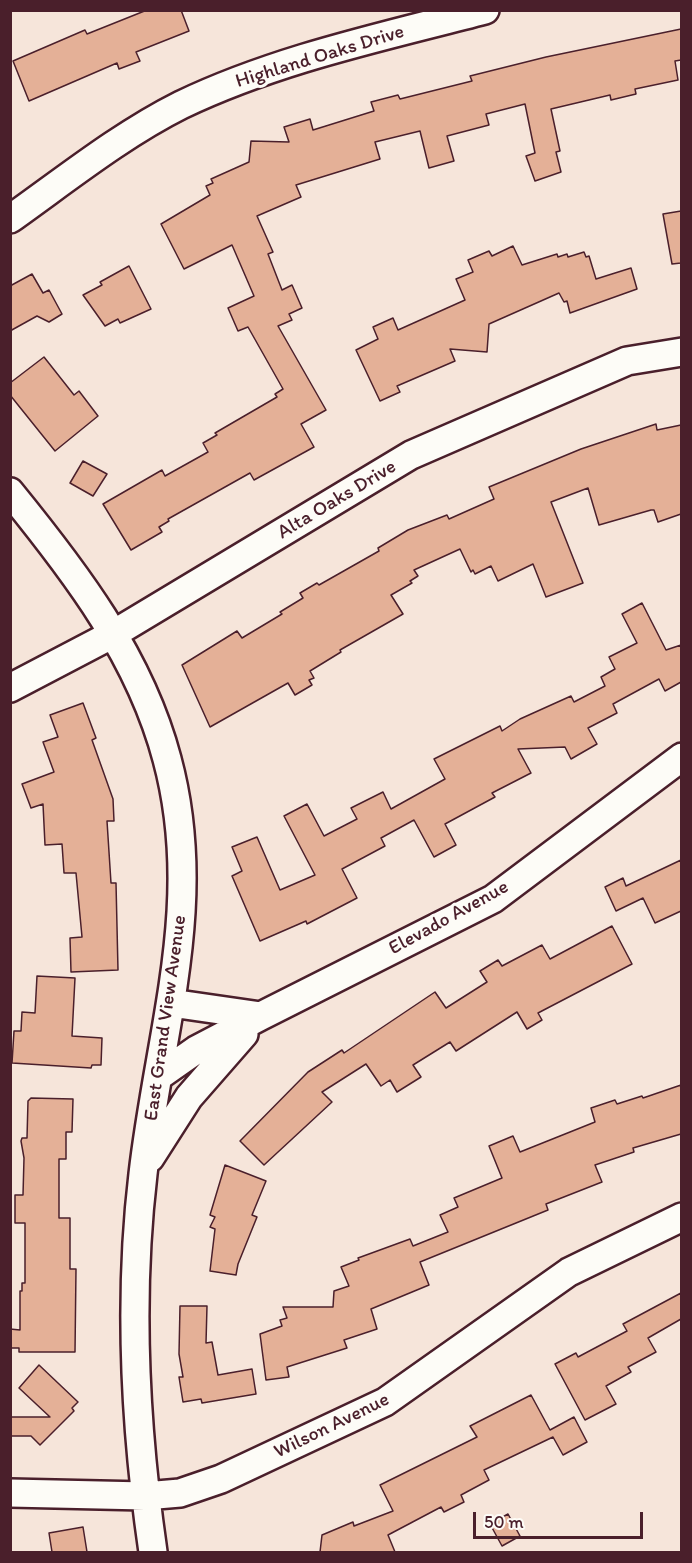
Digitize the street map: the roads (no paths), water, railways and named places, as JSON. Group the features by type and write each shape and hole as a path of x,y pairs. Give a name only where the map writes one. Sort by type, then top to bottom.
{"street":[{"name":"Highland Oaks Drive","path":"10,219 137,131 179,106 235,81 316,54 485,10"},
{"name":"Alta Oaks Drive","path":"10,688 115,633 411,455 627,361 681,352"},
{"name":"East Grand View Avenue","path":"10,492 57,549 115,633 158,727 168,762 183,856 183,910 178,965 143,1172 136,1246 134,1319 145,1496 153,1552"},
{"name":"Elevado Avenue","path":"159,1076 196,1050 493,899 681,757"},
{"path":"171,1003 261,1016"},
{"name":"Elevado Avenue","path":"143,1172 189,1097 227,1050 261,1016"},
{"name":"Wilson Avenue","path":"10,1493 145,1496 180,1493 221,1479 385,1402 569,1272 681,1217"}]}
